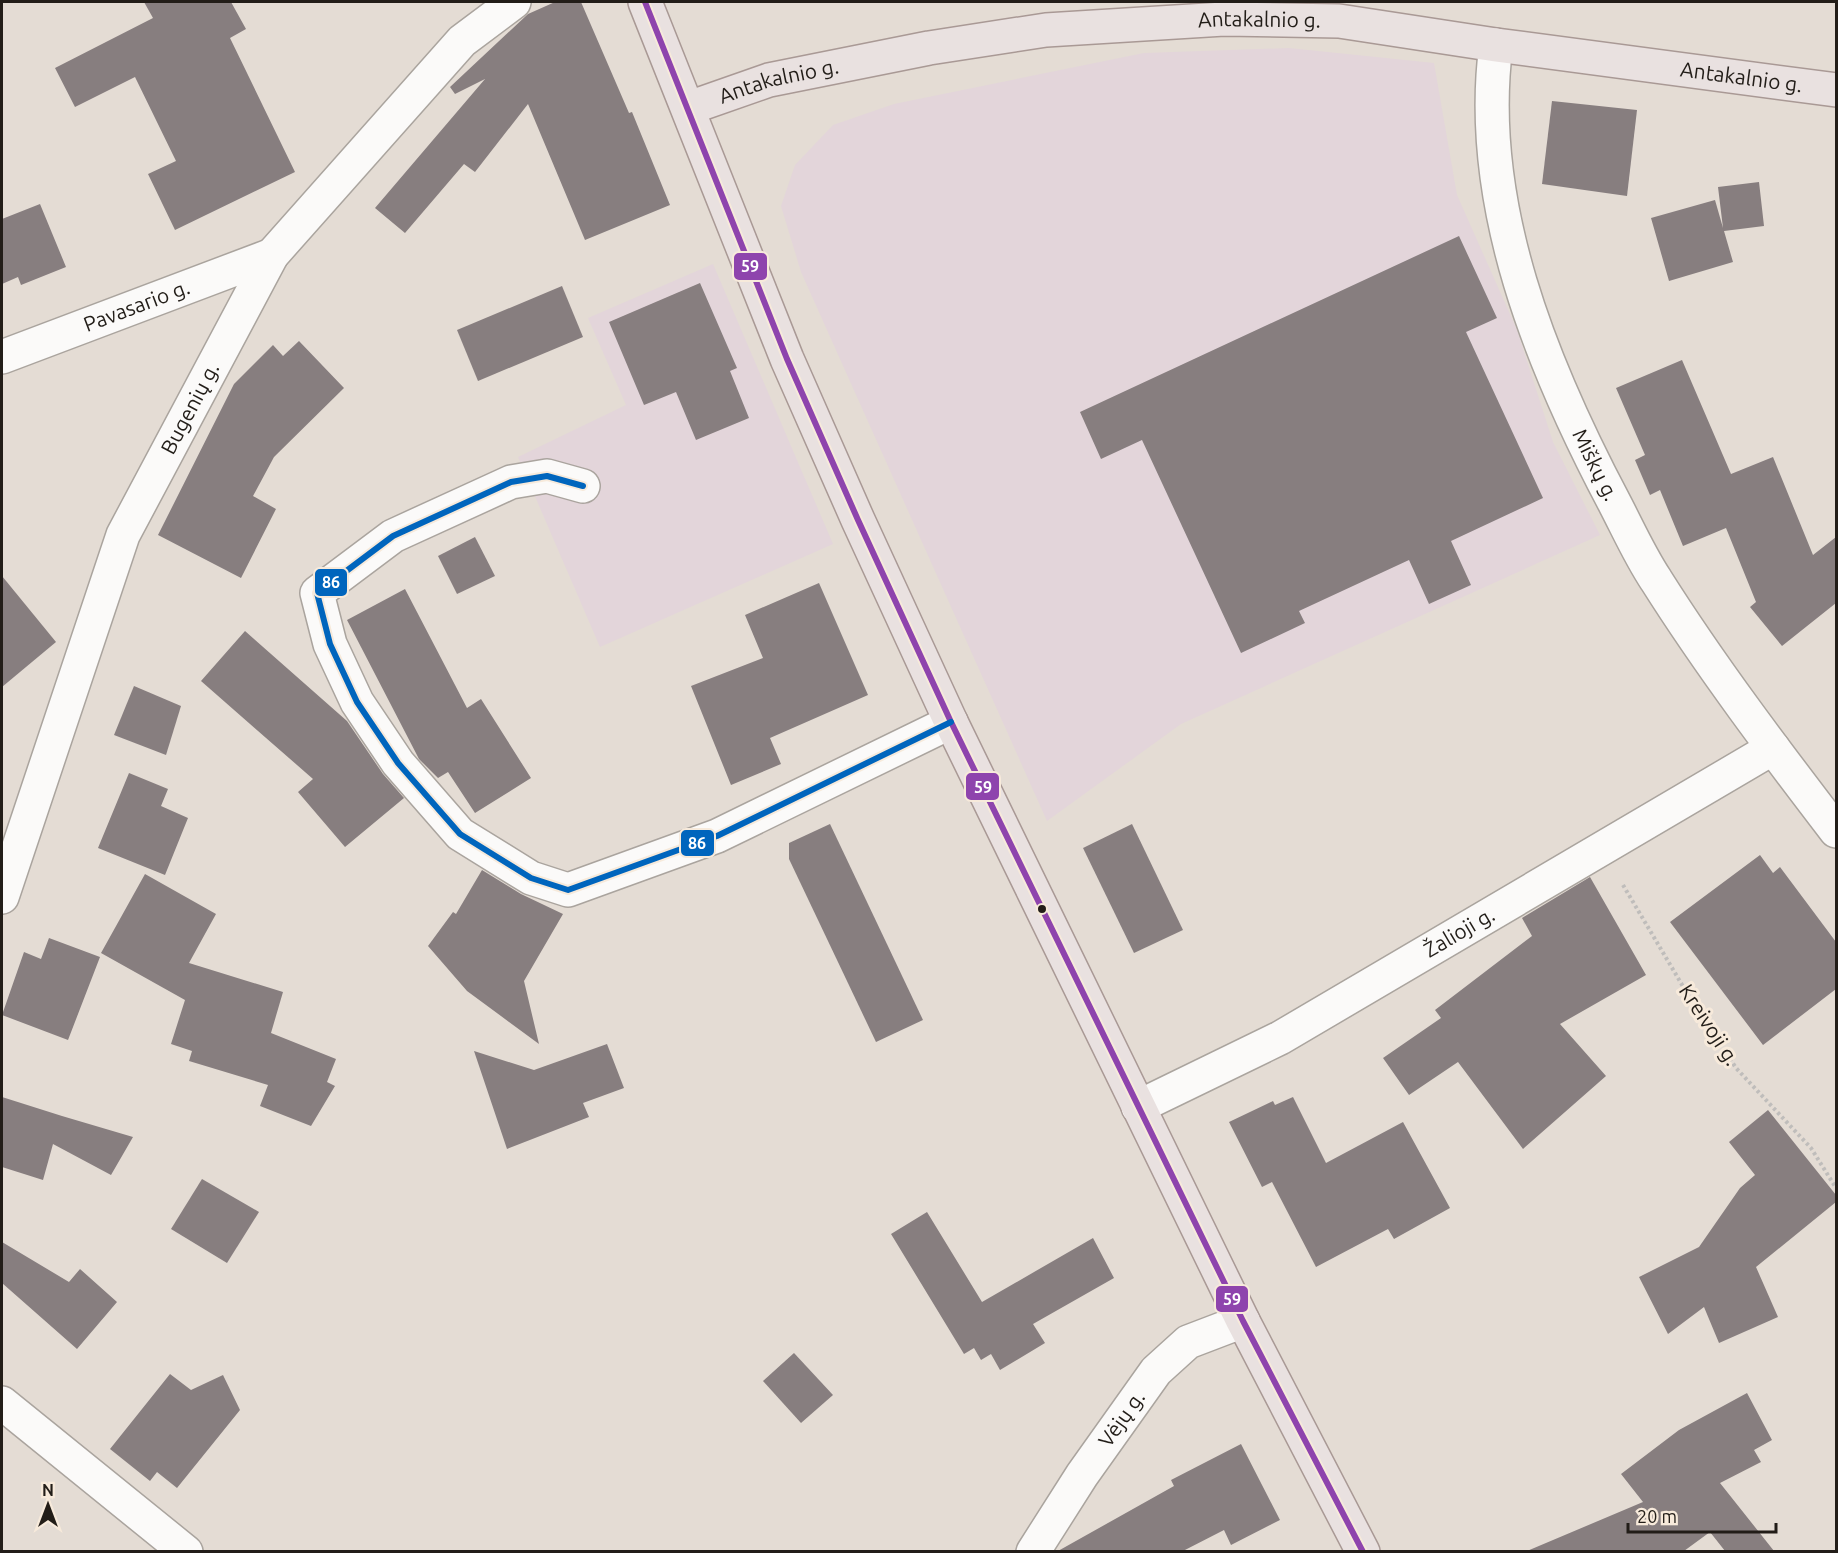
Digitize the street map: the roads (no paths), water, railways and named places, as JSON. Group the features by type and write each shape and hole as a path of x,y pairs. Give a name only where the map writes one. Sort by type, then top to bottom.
{"main road":[{"path":"645,2 787,359 951,722 1243,1321 1364,1551"},
{"name":"Antakalnio g.","path":"689,108 769,80 929,48 1046,30 1340,11 1496,45 1836,90"}],"street":[{"name":"Bugenių g.","path":"2,897 123,535 272,255 462,41 514,2"},
{"name":"Miškų g.","path":"1496,45 1491,78 1492,125 1501,209 1536,330 1592,461 1655,579 1773,748 1836,831"},
{"name":"Pavasario g.","path":"2,357 272,255"},
{"path":"583,486 547,476 511,482 393,536 317,593 330,644 357,702 398,763 459,834 531,878 568,890 717,836 951,722"},
{"name":"Žalioji g.","path":"1138,1107 1280,1038 1773,748"},
{"name":"Vėjų g.","path":"1033,1551 1082,1475 1156,1371 1188,1342 1243,1321"},
{"path":"2,1403 186,1551"}]}
